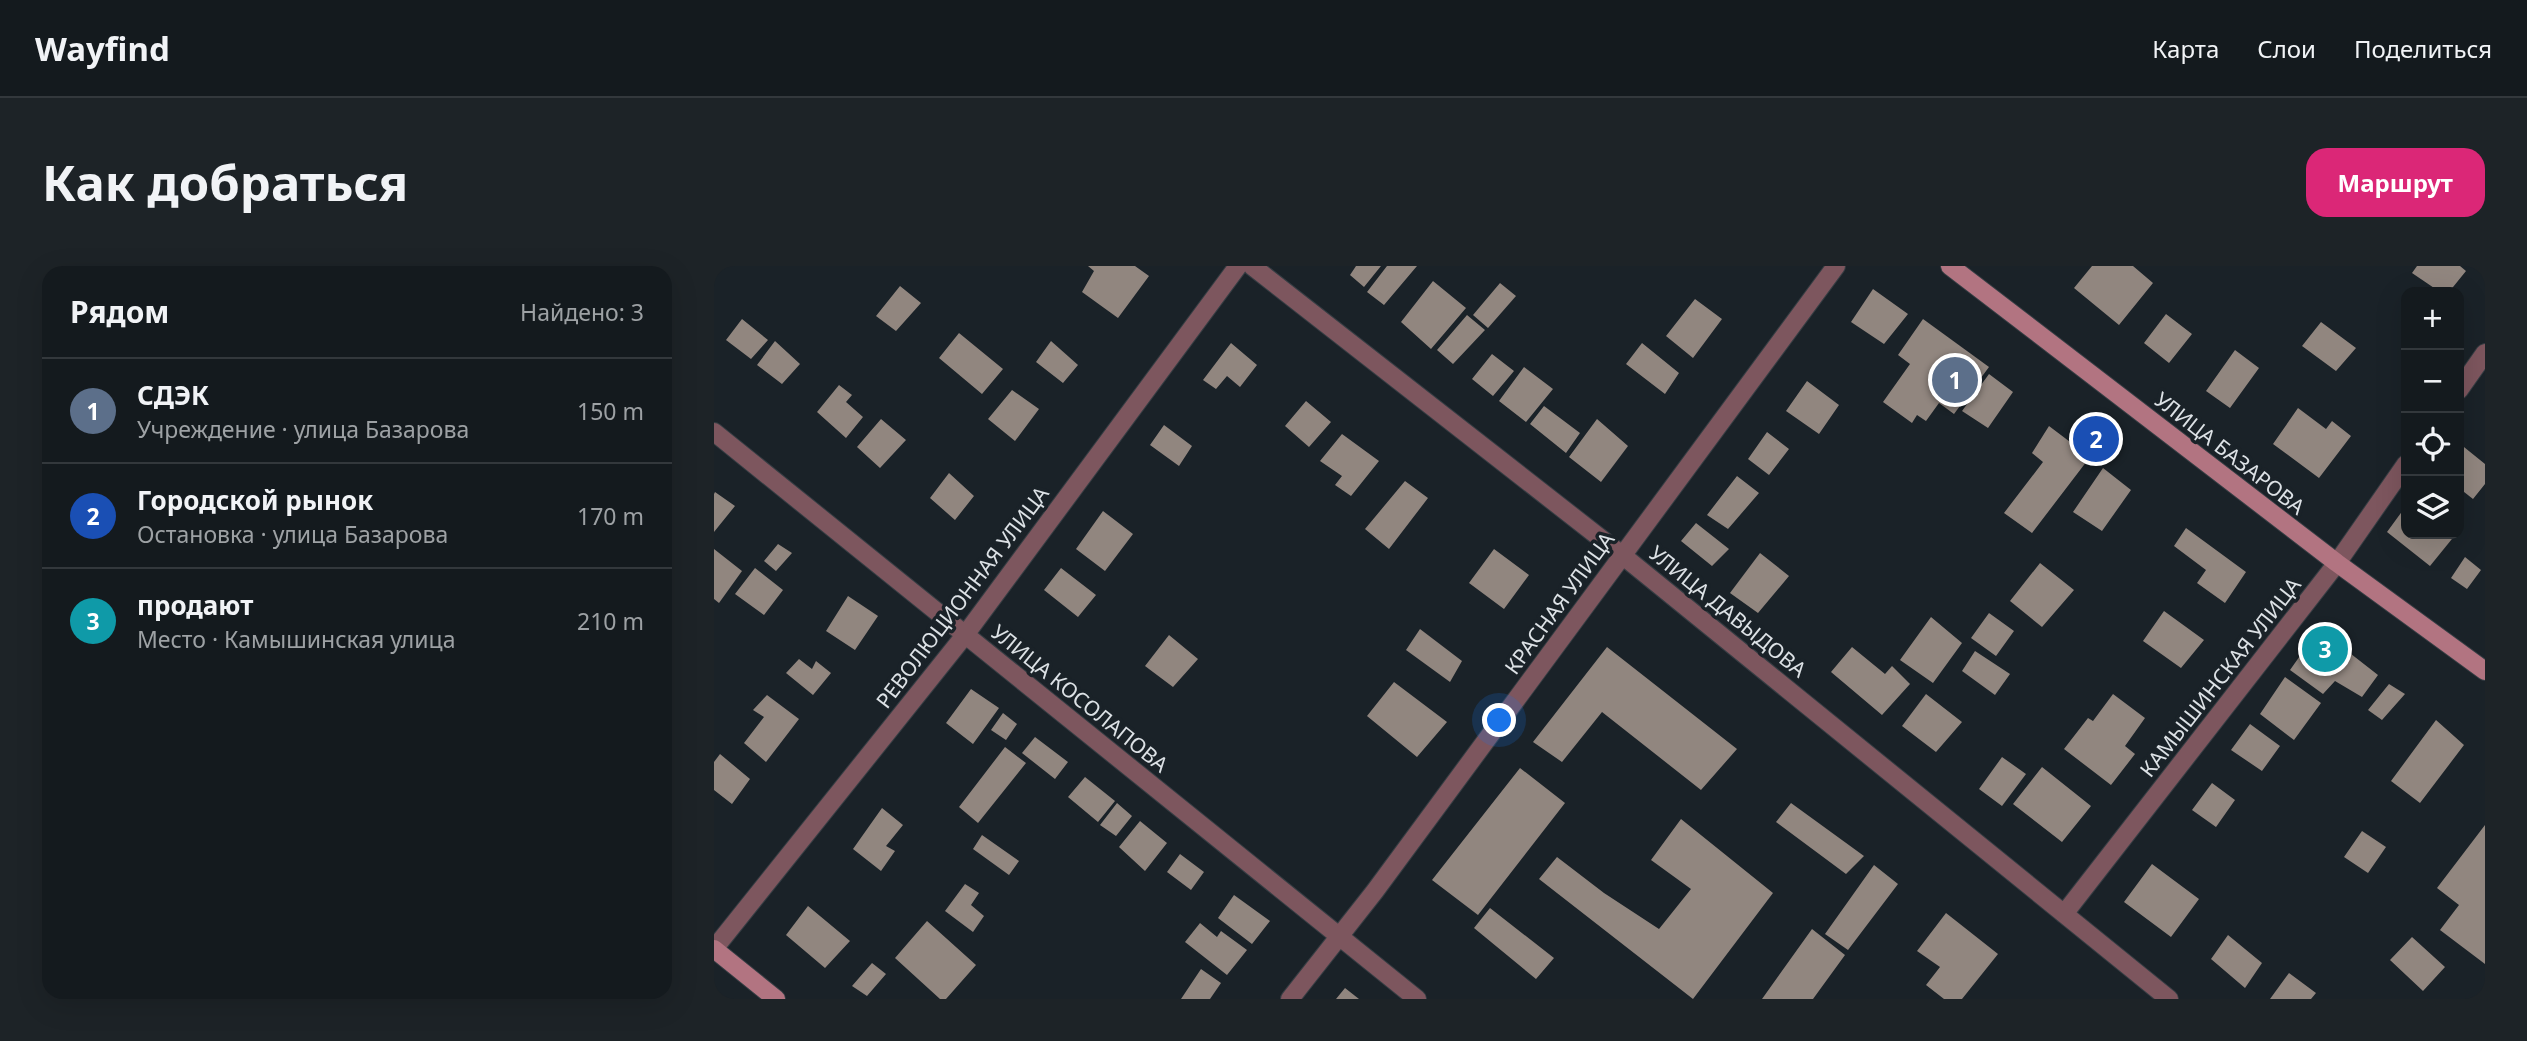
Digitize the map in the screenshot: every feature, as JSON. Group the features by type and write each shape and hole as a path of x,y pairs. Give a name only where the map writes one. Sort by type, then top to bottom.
{"main road":[{"name":"УЛИЦА БАЗАРОВА","path":"1950,266 2337,564 2485,671"},
{"path":"714,949 776,999"}],"street":[{"name":"РЕВОЛЮЦИОННАЯ УЛИЦА","path":"714,949 965,635 1238,266"},
{"name":"УЛИЦА ДАВЫДОВА","path":"1252,266 1622,555 2169,999"},
{"name":"КРАСНАЯ УЛИЦА","path":"1290,999 1836,266"},
{"path":"2464,383 2485,353"},
{"name":"УЛИЦА КОСОЛАПОВА","path":"714,432 1417,999"},
{"name":"КАМЫШИНСКАЯ УЛИЦА","path":"2064,914 2337,564 2401,471"}],"building":[{"path":"1088,266 1135,266 1149,276 1118,318 1082,292 1094,271"},
{"path":"1356,266 1381,266 1364,287 1350,275"},
{"path":"1387,266 1417,266 1384,305 1367,292"},
{"path":"2092,266 2133,266 2153,283 2119,325 2074,288"},
{"path":"2417,266 2460,266 2466,271 2453,287 2433,287 2412,273"},
{"path":"1433,281 1466,308 1431,349 1401,322"},
{"path":"1500,283 1516,296 1488,328 1473,315"},
{"path":"900,286 921,303 896,331 876,316"},
{"path":"1873,289 1908,314 1884,344 1851,322"},
{"path":"1695,299 1722,319 1693,358 1666,336"},
{"path":"2166,314 2192,334 2169,363 2144,343"},
{"path":"1467,315 1485,330 1453,364 1437,350"},
{"path":"742,319 768,340 751,359 726,340"},
{"path":"1923,319 1989,367 1954,414 1939,403 1926,421 1917,415 1912,423 1883,402 1910,364 1898,355"},
{"path":"2321,322 2356,348 2336,371 2302,346"},
{"path":"959,333 1003,369 982,394 939,358"},
{"path":"775,341 800,364 782,384 757,365"},
{"path":"1051,341 1078,365 1063,383 1036,362"},
{"path":"1231,343 1257,365 1240,387 1227,376 1216,389 1203,380"},
{"path":"1642,343 1679,373 1665,394 1626,364"},
{"path":"2235,350 2259,368 2230,408 2206,391"},
{"path":"1492,354 1514,371 1493,396 1472,379"},
{"path":"1524,367 1553,389 1526,422 1499,401"},
{"path":"1989,374 2013,392 1988,428 1962,411"},
{"path":"1807,381 1839,405 1819,434 1786,411"},
{"path":"839,385 852,395 846,402 863,417 846,438 817,412"},
{"path":"1012,390 1039,409 1015,441 988,419"},
{"path":"1306,401 1331,422 1309,447 1285,426"},
{"path":"1544,406 1580,433 1566,453 1530,424"},
{"path":"2298,408 2326,429 2332,421 2351,436 2319,478 2273,444"},
{"path":"881,419 906,440 880,468 857,447"},
{"path":"1597,419 1628,446 1601,482 1569,457"},
{"path":"1164,425 1192,446 1179,466 1150,445"},
{"path":"2049,426 2090,457 2032,533 2004,513 2043,462 2032,453"},
{"path":"1767,432 1789,449 1769,475 1748,459"},
{"path":"1342,434 1379,461 1351,496 1335,485 1342,476 1320,461"},
{"path":"2464,447 2485,464 2485,484 2473,499 2464,492"},
{"path":"2103,468 2131,490 2102,531 2073,512"},
{"path":"949,473 974,496 955,520 930,498"},
{"path":"1737,476 1759,493 1728,529 1707,515"},
{"path":"1405,481 1428,498 1389,549 1365,529"},
{"path":"715,492 735,506 714,532 714,494"},
{"path":"1103,511 1133,534 1105,571 1076,549"},
{"path":"2401,513 2401,539 2452,539 2430,566 2387,532"},
{"path":"1696,523 1729,549 1712,566 1681,541"},
{"path":"2186,528 2246,572 2225,603 2197,583 2206,570 2174,546"},
{"path":"778,544 792,553 776,571 764,561"},
{"path":"714,549 742,571 719,603 714,599"},
{"path":"1494,549 1529,575 1504,609 1469,583"},
{"path":"1760,553 1789,576 1758,613 1730,593"},
{"path":"2465,557 2481,570 2467,589 2451,578"},
{"path":"2040,563 2074,590 2042,627 2010,601"},
{"path":"755,568 783,590 764,615 735,594"},
{"path":"1061,568 1096,595 1078,617 1044,590"},
{"path":"848,596 878,616 855,650 826,631"},
{"path":"2164,611 2204,640 2181,668 2143,641"},
{"path":"1989,613 2014,631 1996,656 1971,638"},
{"path":"1931,617 1962,643 1933,683 1900,660"},
{"path":"1420,629 1462,661 1450,682 1406,650"},
{"path":"2319,629 2378,675 2362,697 2335,681 2323,694 2290,670"},
{"path":"1169,635 1198,659 1173,687 1145,666"},
{"path":"1607,647 1737,749 1701,790 1602,712 1562,762 1533,742"},
{"path":"1852,647 1885,674 1892,666 1910,684 1882,715 1831,672"},
{"path":"1975,651 2010,674 1995,695 1962,671"},
{"path":"799,659 812,669 816,661 831,673 813,695 786,673"},
{"path":"2285,677 2321,703 2294,740 2260,714"},
{"path":"1394,682 1447,722 1417,757 1367,716"},
{"path":"2389,684 2405,694 2382,720 2368,710"},
{"path":"971,689 999,708 973,744 946,723"},
{"path":"1926,694 1962,722 1936,752 1902,726"},
{"path":"2113,694 2145,718 2125,746 2135,754 2111,785 2064,749 2088,718 2093,721"},
{"path":"767,695 799,719 766,762 744,743 764,717 753,710"},
{"path":"1003,713 1017,724 1006,740 991,730"},
{"path":"2436,720 2464,745 2420,803 2391,781"},
{"path":"2250,724 2280,746 2262,771 2231,750"},
{"path":"1035,737 1068,762 1055,779 1022,753"},
{"path":"1005,747 1026,763 978,823 959,807"},
{"path":"720,754 750,779 732,804 714,790 714,762"},
{"path":"2002,757 2026,774 2002,806 1979,789"},
{"path":"2042,767 2091,806 2062,842 2013,804"},
{"path":"1520,768 1565,803 1478,915 1432,880"},
{"path":"1085,777 1115,801 1098,822 1068,797"},
{"path":"2212,783 2235,800 2216,827 2192,810"},
{"path":"1117,803 1132,816 1116,836 1100,825"},
{"path":"1791,803 1864,856 1846,874 1776,822"},
{"path":"882,808 903,825 886,846 895,851 881,871 853,849"},
{"path":"1681,819 1773,893 1693,999 1539,879 1557,857 1604,893 1659,929 1691,889 1651,860"},
{"path":"1140,821 1167,843 1145,871 1119,847"},
{"path":"2485,825 2485,964 2440,930 2459,905 2437,888"},
{"path":"2362,831 2386,847 2368,873 2344,857"},
{"path":"982,835 1019,861 1009,875 973,849"},
{"path":"1180,854 1204,872 1191,890 1167,872"},
{"path":"2152,864 2199,899 2171,937 2124,902"},
{"path":"1874,865 1898,884 1848,950 1825,934"},
{"path":"965,884 979,893 971,905 984,916 973,932 945,911"},
{"path":"1234,895 1270,921 1252,944 1218,918"},
{"path":"808,906 850,941 825,968 786,935"},
{"path":"1490,908 1554,958 1536,979 1474,928"},
{"path":"1946,913 1998,954 1962,999 1944,999 1926,985 1940,967 1917,951"},
{"path":"927,921 976,965 946,999 940,999 895,958"},
{"path":"1200,923 1217,937 1221,931 1247,950 1227,975 1185,942"},
{"path":"1812,929 1845,955 1813,999 1762,999"},
{"path":"2228,935 2262,963 2245,988 2211,959"},
{"path":"2412,937 2445,967 2423,991 2390,960"},
{"path":"872,963 886,974 867,996 852,986"},
{"path":"1201,969 1221,983 1210,999 1181,999"},
{"path":"2289,973 2316,993 2311,999 2270,999"},
{"path":"1345,988 1359,999 1336,999"}],"place":[{"name":"СДЭК","path":"1955,380"},
{"name":"Городской рынок","path":"2096,439"},
{"name":"продают","path":"2325,649"}]}
